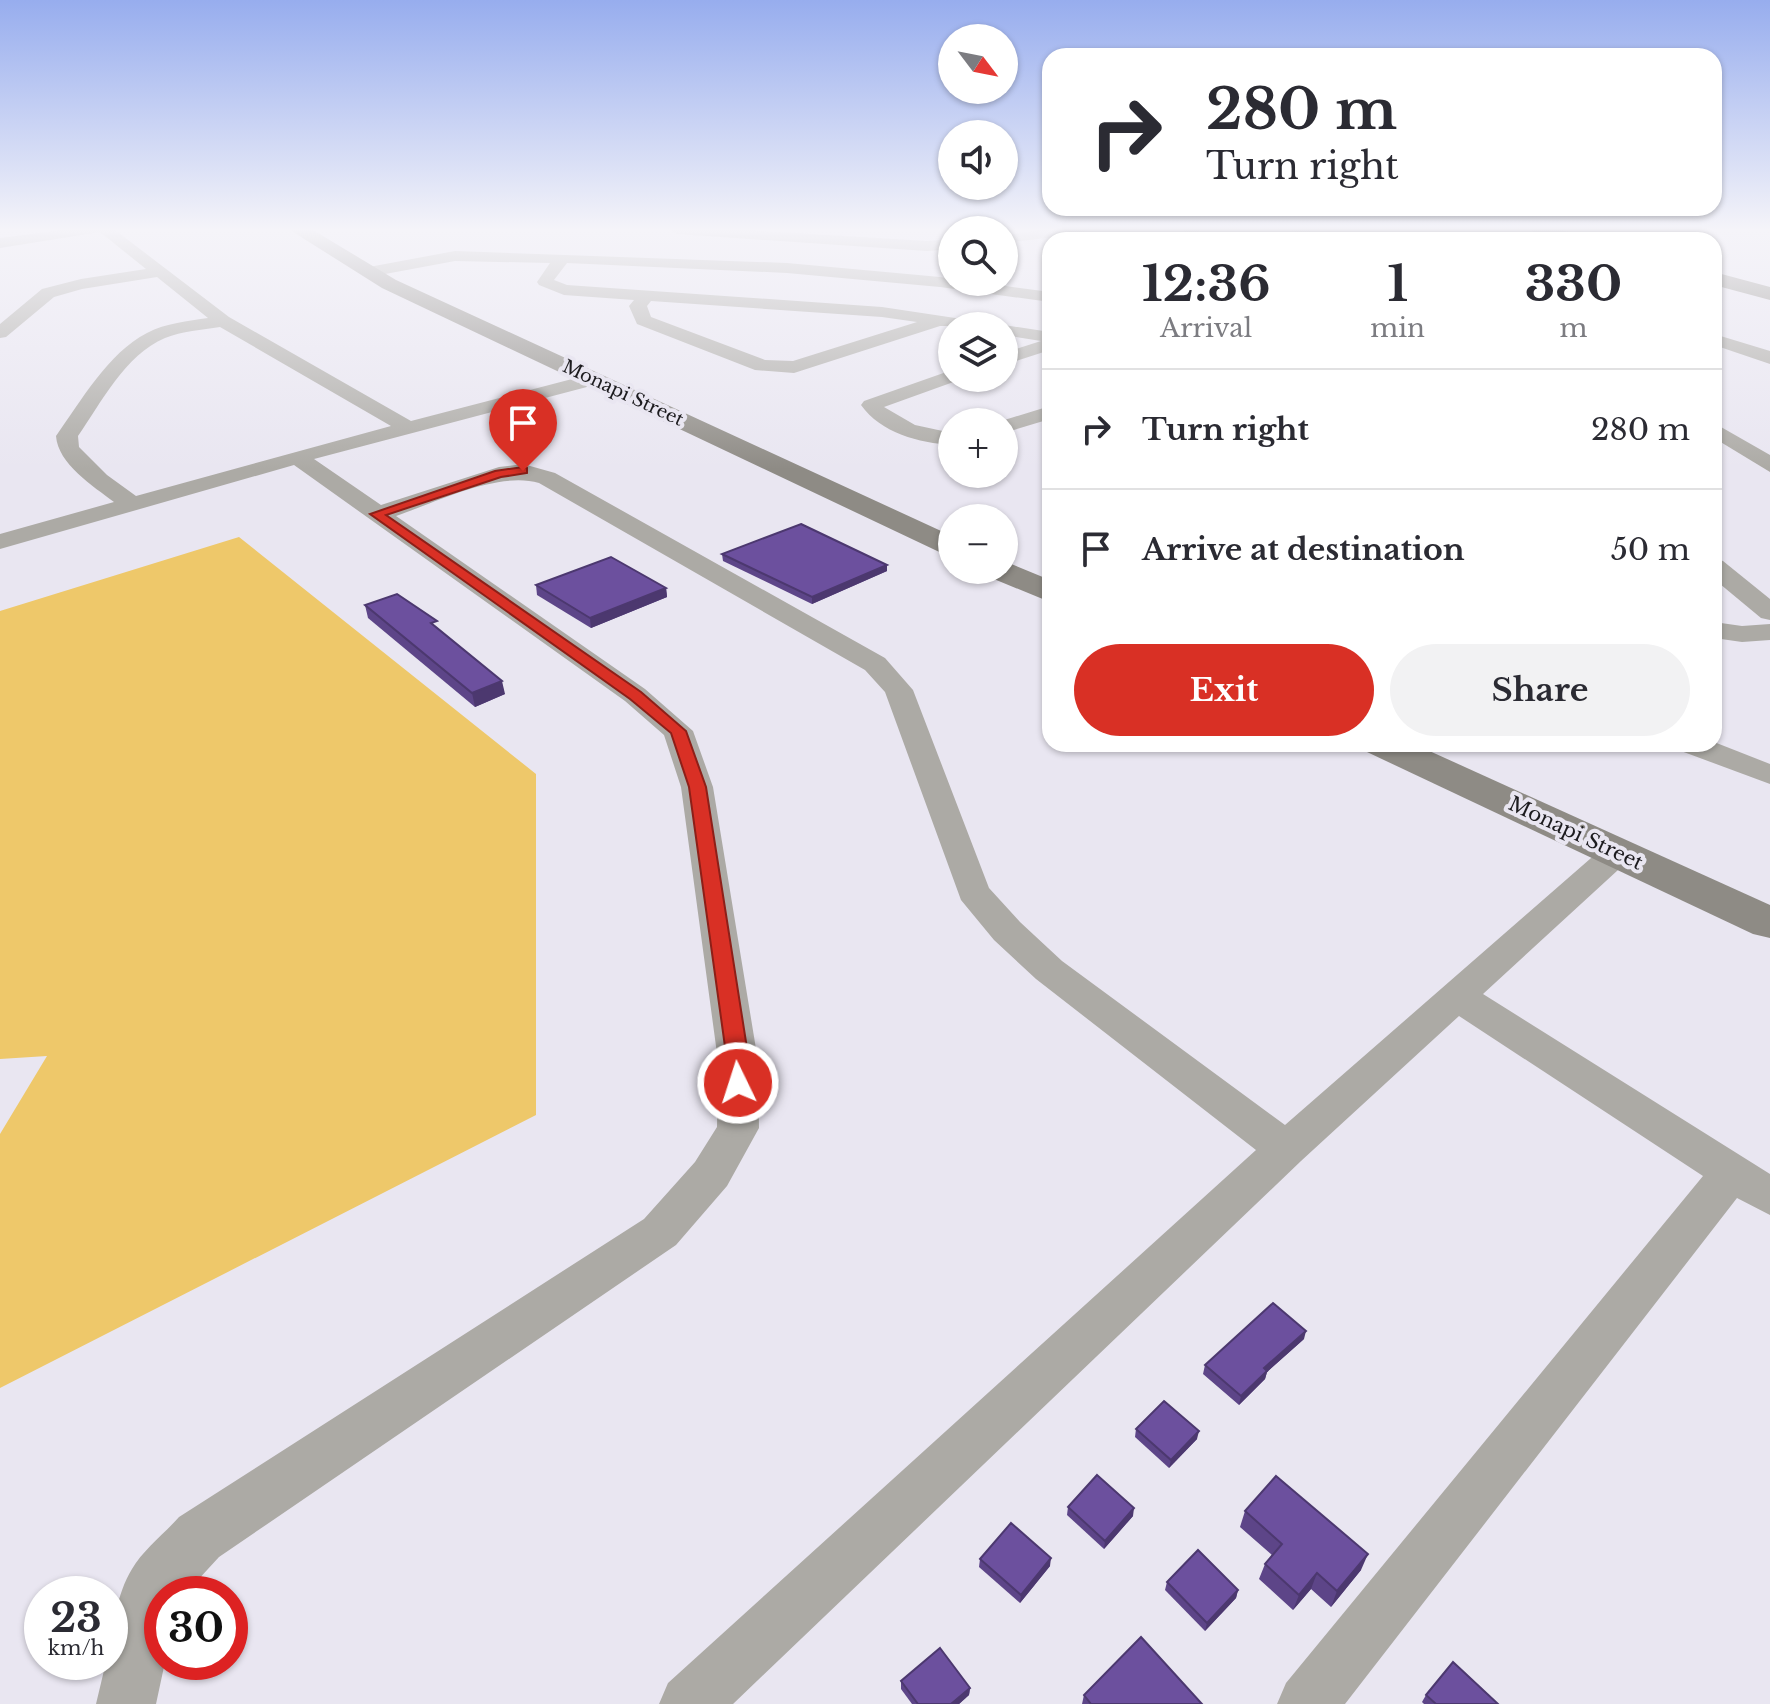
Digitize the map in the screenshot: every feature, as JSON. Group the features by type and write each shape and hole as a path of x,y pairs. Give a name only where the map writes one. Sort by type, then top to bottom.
{"street":[{"path":"0,333 28,310"},
{"path":"208,310 407,427"},
{"name":"Monapi Street","path":"448,310 938,541"},
{"path":"639,310 643,320 762,366 777,368 794,367 938,322"},
{"path":"850,310 938,321"},
{"path":"133,505 99,480 68,449 67,436 123,362 147,341 173,331 223,321"},
{"path":"1018,332 1042,336"},
{"path":"1722,341 1765,354"},
{"path":"1018,354 1042,347"},
{"path":"0,542 297,457 595,379"},
{"path":"938,381 871,405 876,413 920,435 938,437"},
{"path":"1018,422 1042,415"},
{"path":"1722,434 1770,465"},
{"path":"126,1704 152,1589 199,1537 660,1232 711,1174 738,1128 738,1061 700,802 678,731 635,695 297,457"},
{"path":"377,514 499,474 523,471 547,478 875,664 899,690 973,892 1007,931 1049,970 1286,1149"},
{"path":"1722,573 1770,612"},
{"path":"1018,578 1042,588"},
{"path":"1722,631 1742,634 1770,632"},
{"name":"Monapi Street","path":"1399,752 1770,923"},
{"path":"1712,752 1770,775"},
{"path":"689,1704 1286,1149 1618,852"},
{"path":"1307,1704 1751,1185 1455,995"}],"shaded area":[{"path":"239,537 536,774 536,1115 0,1388 0,1134 47,1056 0,1059 0,611"}],"building":[{"path":"801,524 887,565 812,597 722,554"},
{"path":"611,557 666,588 590,618 536,585"},
{"path":"397,594 437,621 431,623 502,681 472,693 365,605"},
{"path":"1273,1303 1306,1331 1264,1368 1267,1371 1241,1396 1205,1365"},
{"path":"1164,1401 1199,1431 1171,1460 1136,1429"},
{"path":"1097,1475 1134,1508 1105,1541 1068,1507"},
{"path":"1276,1476 1368,1554 1337,1591 1317,1573 1299,1595 1265,1564 1282,1544 1245,1511"},
{"path":"1011,1523 1051,1558 1021,1595 980,1559"},
{"path":"1198,1550 1238,1590 1207,1623 1167,1582"},
{"path":"1141,1637 1202,1704 1091,1704 1084,1695"},
{"path":"940,1648 970,1688 951,1704 918,1704 901,1681"},
{"path":"1453,1662 1498,1704 1436,1704 1426,1695"}],"route":[{"path":"523,471 499,474 377,514 635,695 678,731 697,787 738,1061 738,1083"}]}
